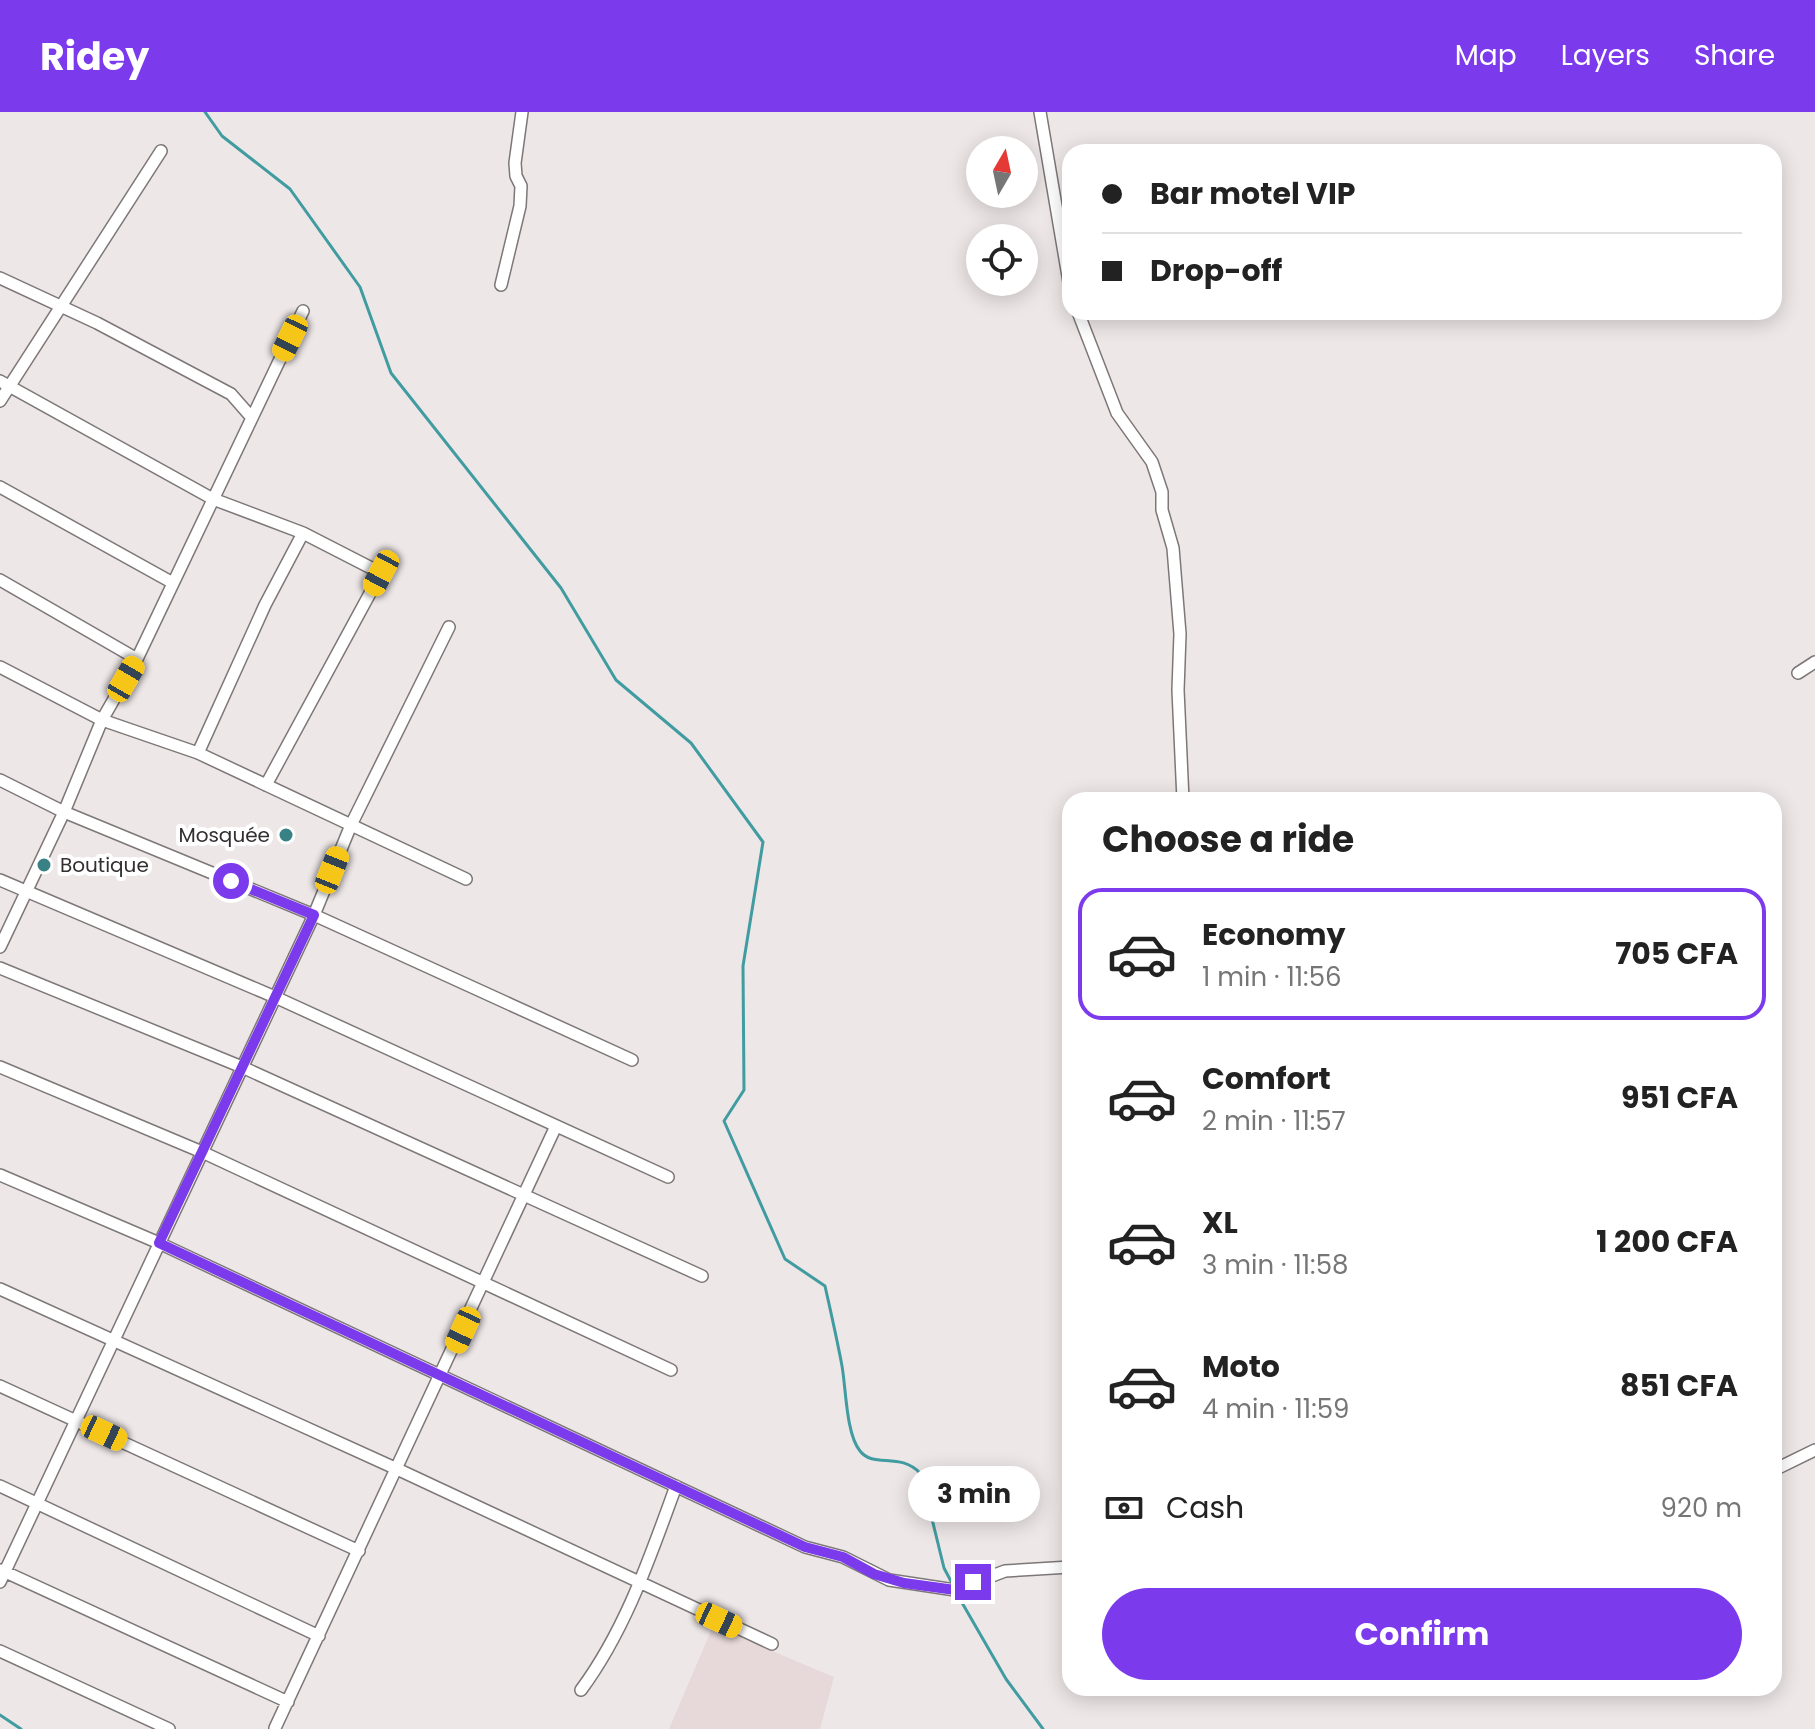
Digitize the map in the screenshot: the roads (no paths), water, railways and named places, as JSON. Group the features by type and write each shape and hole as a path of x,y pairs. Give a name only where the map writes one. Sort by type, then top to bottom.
{"street":[{"path":"501,285 520,206 521,186 515,163 522,112"},
{"path":"1040,112 1062,241"},
{"path":"0,401 5,384 61,307 161,151"},
{"path":"0,278 97,323 231,394 252,418"},
{"path":"0,947 64,812 102,720 137,659 303,311"},
{"path":"1081,320 1117,413 1152,462 1162,492 1162,510 1173,548 1180,634 1178,690 1183,792"},
{"path":"5,384 213,499 303,533 381,573 266,785"},
{"path":"0,487 173,583"},
{"path":"198,753 265,605 303,533"},
{"path":"0,580 137,659"},
{"path":"288,1702 2,1574 314,915 351,825 449,627"},
{"path":"1798,673 1815,662"},
{"path":"0,667 102,720 198,753 466,879"},
{"path":"0,780 64,812 314,915 632,1060"},
{"path":"0,880 275,997 668,1177"},
{"path":"0,968 242,1067 702,1276"},
{"path":"0,1067 202,1152 671,1370"},
{"path":"275,1728 485,1284 556,1126"},
{"path":"0,1175 159,1243 805,1547 843,1557 889,1580 955,1590 1005,1571 1062,1567"},
{"path":"0,1289 772,1644"},
{"path":"0,1386 359,1551"},
{"path":"1782,1466 1815,1450"},
{"path":"0,1486 319,1636"},
{"path":"581,1690 608,1651 640,1582 676,1486"},
{"path":"0,1651 169,1729"}],"waterway":[{"path":"205,112 222,136 290,189 360,287 391,373 561,588 616,680 691,743 763,842 743,966 744,1090 724,1121 785,1259 825,1286 855,1443 872,1459 905,1463 921,1474 944,1568 954,1587"},
{"path":"957,1594 1006,1679 1043,1729"},
{"path":"0,1715 21,1729"}],"place":[{"name":"Mosquée","path":"286,835"},
{"name":"Boutique","path":"44,865"}]}
